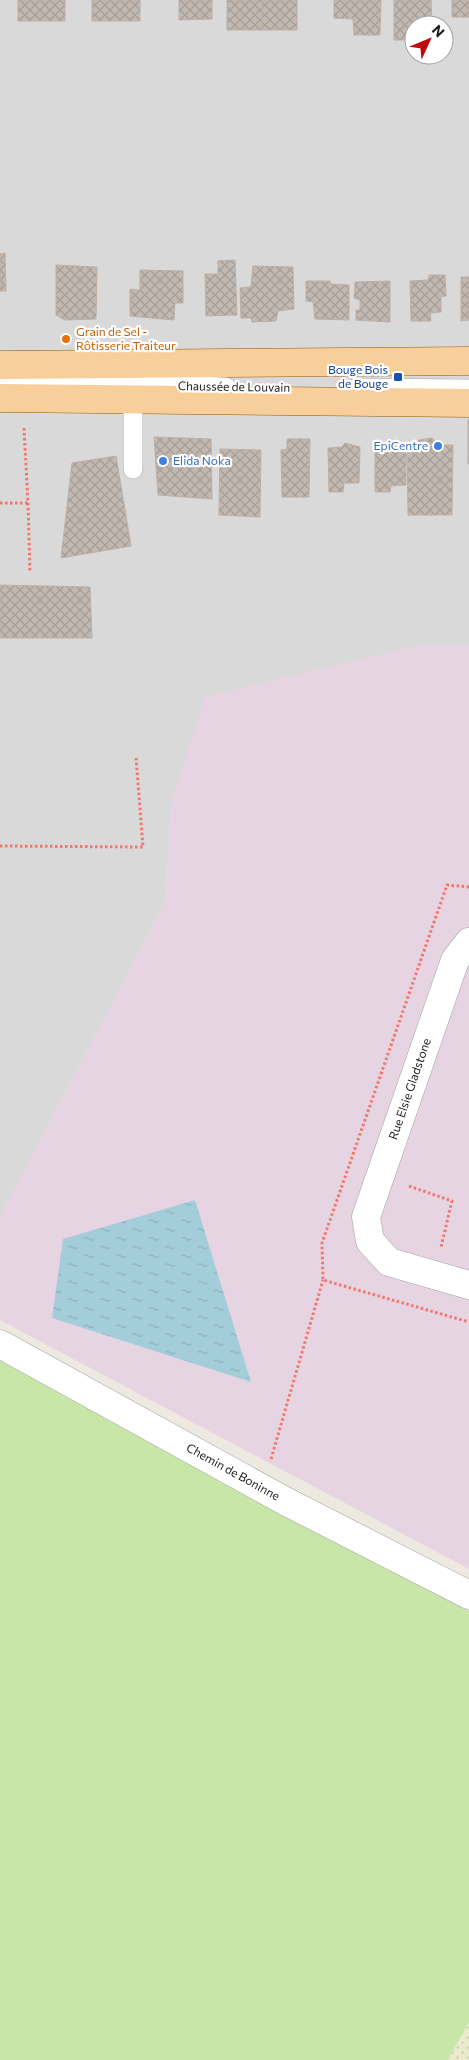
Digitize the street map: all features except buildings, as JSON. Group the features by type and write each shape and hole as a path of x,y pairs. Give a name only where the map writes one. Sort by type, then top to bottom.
{"main road":[{"name":"Chaussée de Louvain","path":"0,366 469,361"},
{"name":"Chaussée de Louvain","path":"11,398 469,403"}],"street":[{"name":"Rue Elsie Gladstone","path":"469,942 455,960 366,1216 370,1241 389,1262 469,1285"},
{"name":"Chemin de Boninne","path":"0,1344 263,1489 469,1595"}],"lane":[{"name":"Chaussée de Louvain","path":"0,382 248,388 469,389"},
{"path":"133,399 133,469"}],"path":[{"path":"11,398 28,503 30,572"},
{"path":"0,503 28,503"},
{"path":"0,846 142,847 136,757"},
{"path":"412,1177 409,1186 452,1201 440,1249 447,1252"},
{"path":"263,1489 323,1280"}],"shaded area":[{"path":"0,0 469,0 469,644 424,644 171,805 166,901 0,1218"},
{"path":"424,644 469,644 469,1569 0,1320 0,1218 166,901 171,805 205,697"}],"green space":[{"path":"0,1359 469,1611 469,2022 448,2060 0,2060"},
{"path":"469,2022 469,2060 448,2060"}],"water":[{"path":"195,1200 251,1382 52,1318 63,1239"}],"place":[{"name":"Grain de Sel - Rôtisserie Traiteur","path":"66,339"},
{"name":"Bouge Bois de Bouge","path":"398,377"},
{"name":"EpiCentre","path":"438,446"},
{"name":"Elida Noka","path":"163,461"}]}
